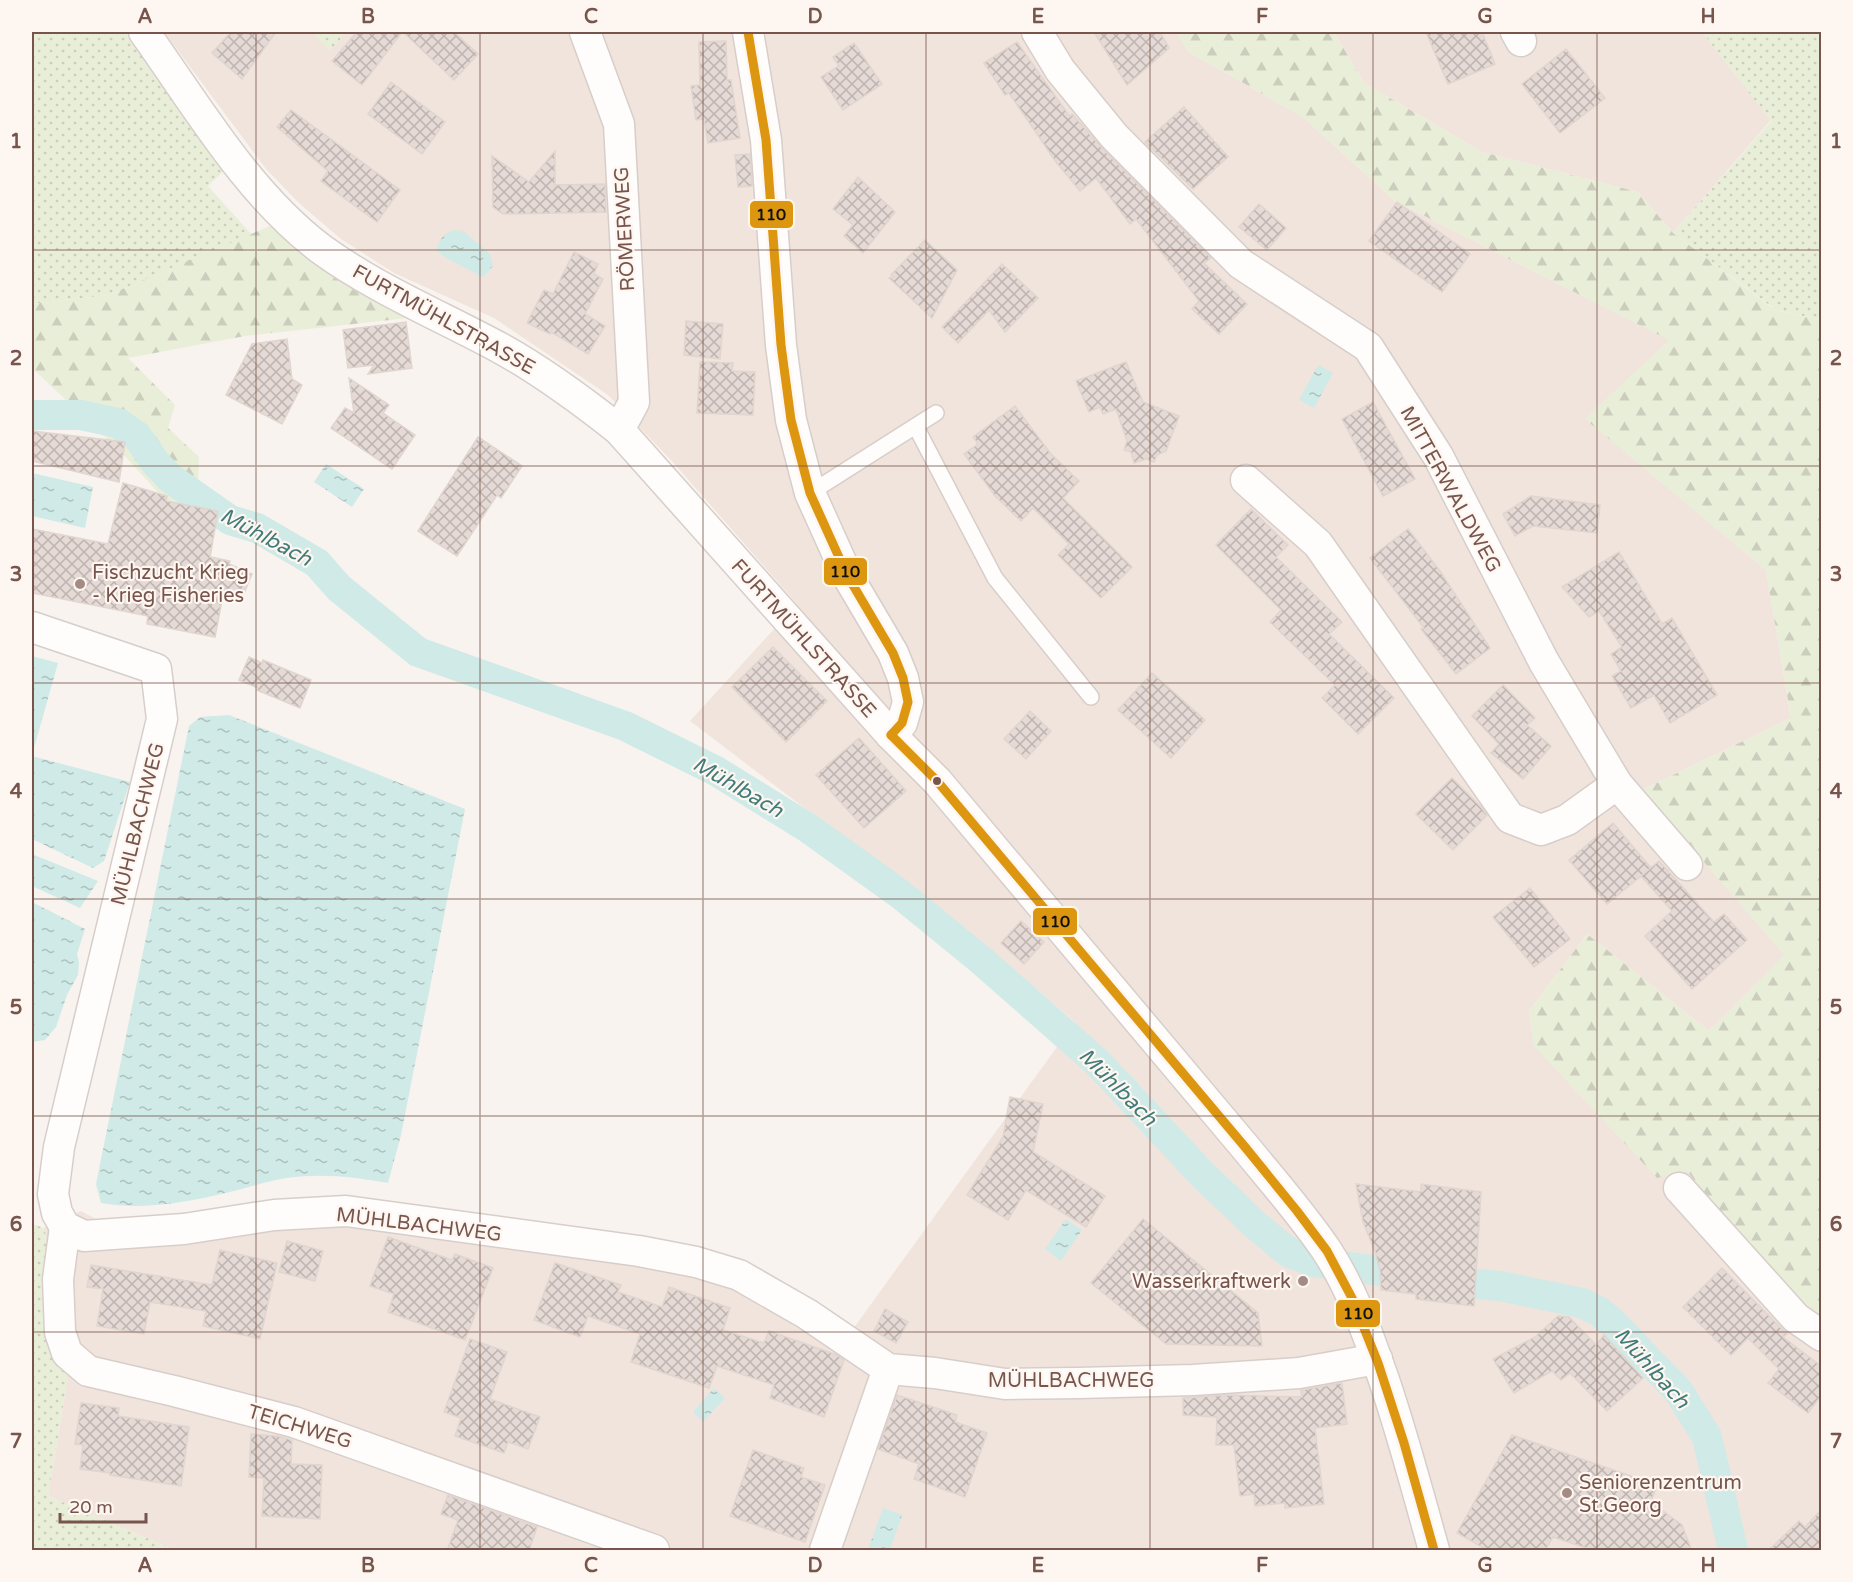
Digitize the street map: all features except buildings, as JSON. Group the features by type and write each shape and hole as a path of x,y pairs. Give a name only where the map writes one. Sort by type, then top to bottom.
{"street":[{"name":"FURTMÜHLSTRASSE","path":"144,32 234,158 274,206 321,248 371,280 510,354 573,394 619,430 891,735 937,781 1245,1146 1327,1251 1350,1292 1368,1332 1404,1441 1434,1551"},
{"name":"RÖMERWEG","path":"585,32 619,124 634,402 619,430"},
{"path":"748,32 766,140 781,345 789,409 810,493 847,575 893,653 903,678 908,702 902,723 891,735"},
{"name":"MITTERWALDWEG","path":"1037,32 1060,70 1114,136 1241,264 1368,347 1438,456 1544,662 1617,784 1687,865"},
{"path":"1246,480 1318,544 1510,818 1540,830 1567,820 1617,784"},
{"name":"MÜHLBACHWEG","path":"32,627 156,669 162,719 59,1147 53,1194 57,1213 65,1227 84,1236 184,1228 274,1215 346,1211 639,1251 696,1262 739,1275 807,1314 888,1369 1005,1384 1193,1380 1299,1373 1377,1359"},
{"path":"1678,1188 1796,1318 1821,1336"},
{"name":"TEICHWEG","path":"65,1227 58,1279 60,1332 67,1353 88,1371 247,1408 294,1422 654,1551"},
{"path":"825,1551 888,1369"}],"lane":[{"path":"810,493 936,413"},
{"path":"916,426 995,578 1091,697"}],"shaded area":[{"path":"164,32 1176,32 1189,52 1303,117 1395,201 1670,340 1586,419 1766,570 1791,718 1642,790 1785,955 1709,1031 1587,934 1529,1011 1534,1046 1687,1171 1800,1314 1821,1330 1821,1550 175,1550 48,1496 68,1376 64,1369 44,1228 81,1211 107,1225 205,1215 629,1239 853,1329 1075,1022 981,942 690,721 797,604 671,460 608,395 494,318 394,273 341,239 299,203 266,169"},
{"path":"1334,32 1702,32 1771,120 1673,233 1638,192 1482,152 1364,83"}],"green space":[{"path":"32,32 125,32 227,168 208,186 252,235 108,295 32,304"},
{"path":"312,32 347,32 330,51"},
{"path":"1176,32 1334,32 1364,83 1482,152 1638,192 1673,233 1775,310 1821,320 1821,1330 1800,1314 1687,1171 1657,1178 1534,1046 1529,1011 1587,934 1709,1031 1784,955 1642,790 1791,718 1766,570 1585,419 1669,340 1395,201 1303,117 1189,52"},
{"path":"1702,32 1821,32 1821,320 1776,310 1673,233 1771,121"},
{"path":"277,223 322,267 408,318 245,336 128,358 175,405 168,428 199,457 198,484 175,511 122,453 32,368 32,304 108,295"},
{"path":"32,1224 44,1228 53,1269 64,1369 68,1376 48,1496 175,1550 32,1550"}],"water":[{"path":"455,230 463,231 490,254 493,266 483,277 446,258 436,250 443,237"},
{"path":"1318,365 1333,373 1314,408 1299,400"},
{"path":"326,464 364,489 352,507 314,482"},
{"path":"32,473 93,487 85,528 32,516"},
{"path":"32,656 58,663 34,748 32,747"},
{"path":"229,715 465,809 401,1135 388,1183 338,1176 313,1176 275,1180 170,1204 135,1206 101,1203 96,1184 189,726 200,717"},
{"path":"32,756 130,782 104,861 93,868 32,839"},
{"path":"32,854 98,881 80,908 32,886"},
{"path":"32,902 85,929 77,954 78,975 67,995 56,1027 45,1040 32,1042"},
{"path":"1066,1219 1082,1230 1061,1261 1045,1249"},
{"path":"714,1388 725,1398 703,1422 693,1412"},
{"path":"883,1508 902,1515 890,1550 868,1550"}],"waterway":[{"name":"Mühlbach","path":"32,415 81,415 118,423 137,436 154,461 170,478 230,520 257,528 317,563 339,588 418,652 625,726 716,771 808,828 900,894 982,961 1097,1062 1200,1172 1253,1223 1288,1252 1313,1262 1380,1271"},
{"name":"Mühlbach","path":"1475,1284 1500,1286 1582,1303 1600,1312 1616,1326 1679,1392 1707,1437 1733,1550"}],"transit line":[{"name":"110","path":"748,32 766,140 781,345 791,420 810,493 847,575 893,653 903,678 908,702 902,723 891,735"},
{"name":"110","path":"891,735 937,781 1245,1147 1327,1251 1352,1298 1378,1363 1404,1443 1434,1550"}],"place":[{"name":"Fischzucht Krieg - Krieg Fisheries","path":"80,584"},
{"name":"Wasserkraftwerk","path":"1303,1281"},
{"name":"Seniorenzentrum St.Georg","path":"1567,1493"}]}
